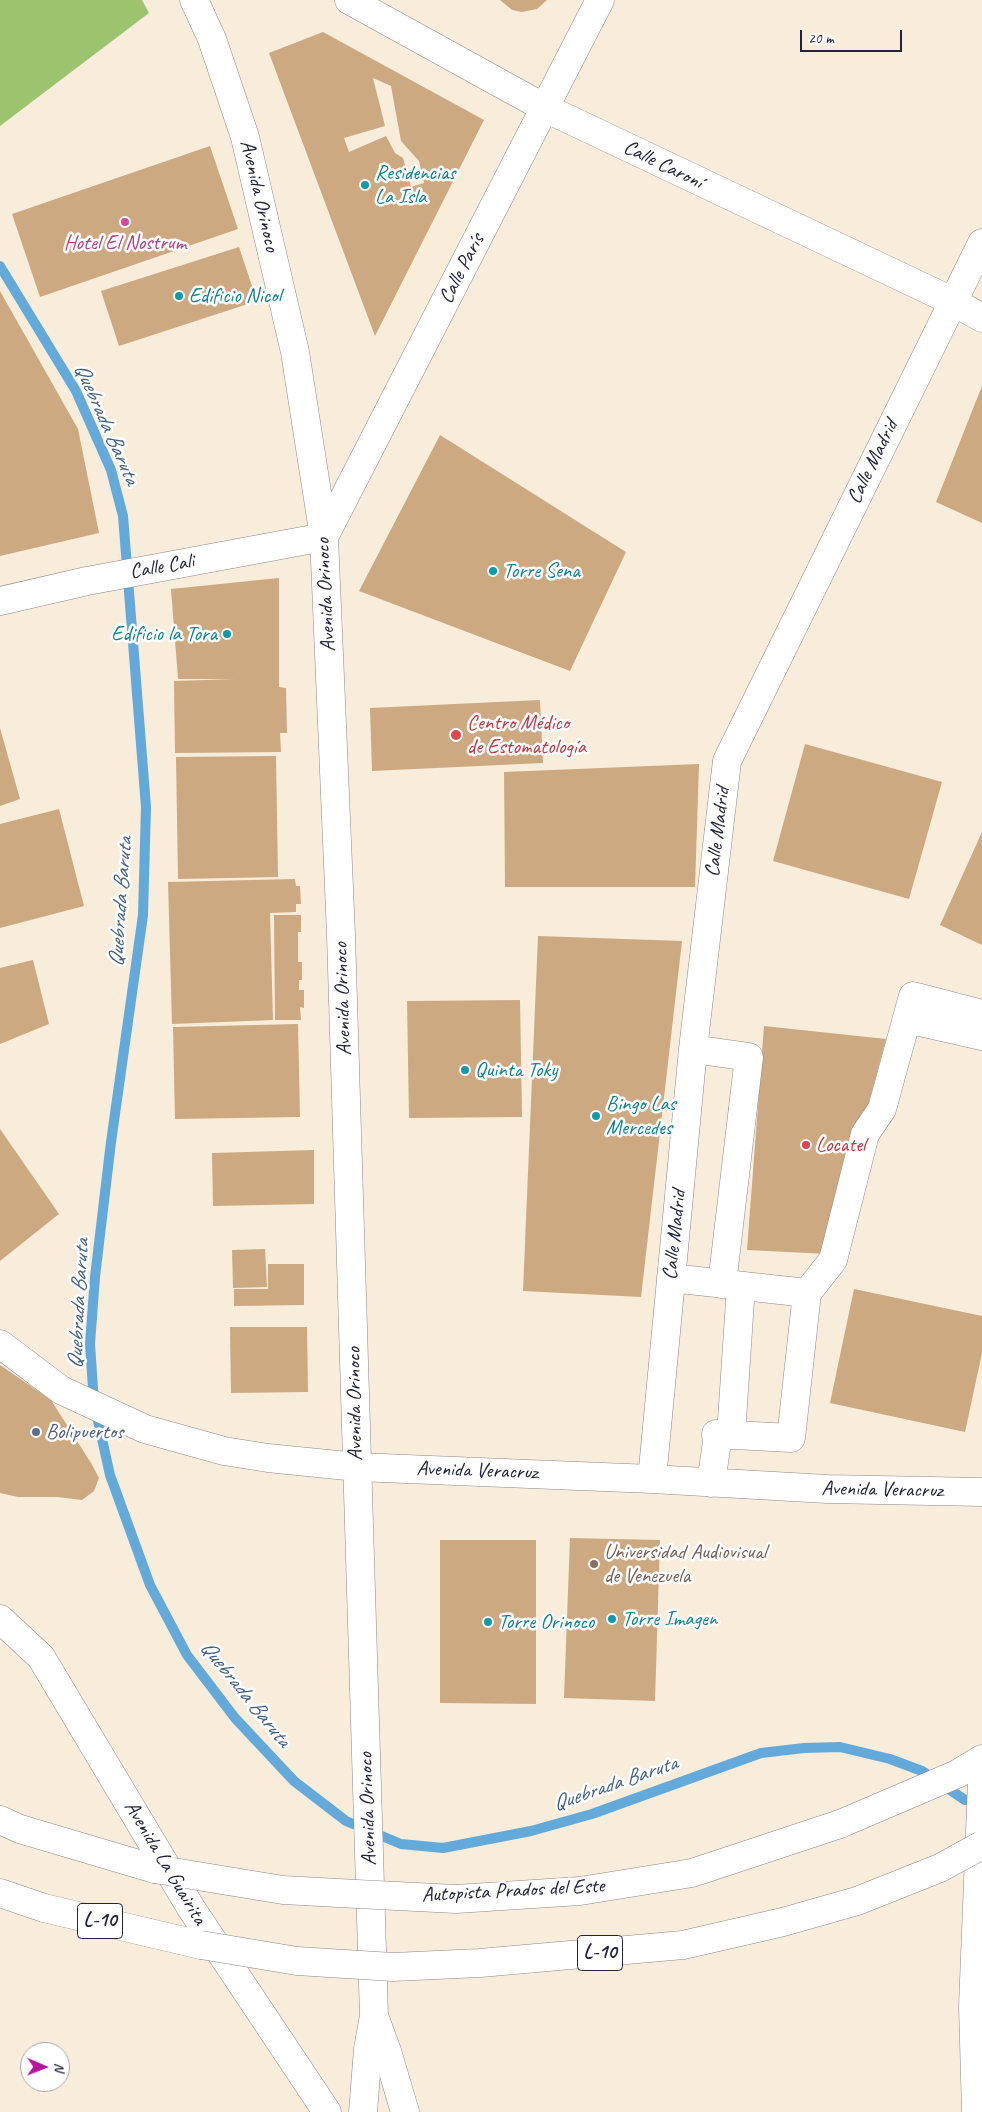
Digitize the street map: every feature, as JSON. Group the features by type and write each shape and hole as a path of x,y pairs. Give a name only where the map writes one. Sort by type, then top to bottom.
{"main road":[{"name":"Avenida Orinoco","path":"194,0 212,39 246,137 295,352 324,537 341,935 374,2016"},
{"name":"Calle Caroní","path":"349,0 545,108 952,301 982,318"},
{"name":"Calle París","path":"324,537 600,0"},
{"name":"Calle Madrid","path":"652,1479 693,1049 726,761 982,243"},
{"name":"Calle Cali","path":"0,601 87,581 324,537"},
{"path":"711,1482 717,1442 716,1434 790,1438 807,1293 833,1260 865,1134 882,1109 913,996 982,1014"},
{"path":"907,1019 982,1036"},
{"path":"693,1049 749,1057 732,1285 731,1435"},
{"path":"671,1278 807,1293"},
{"name":"Avenida Veracruz","path":"0,1344 61,1390 145,1429 224,1451 268,1458 357,1467 652,1479 827,1489 982,1492"},
{"name":"Avenida La Guairita","path":"0,1619 41,1657 191,1908 327,2112"},
{"name":"Autopista Prados del Este","path":"0,1820 20,1829 155,1869 283,1890 465,1898 580,1891 692,1873 840,1824 957,1774 982,1760"},
{"path":"976,2112 973,2006 982,1782"},
{"name":"L-10","path":"0,1893 44,1908 201,1945 297,1961 393,1967 461,1964 683,1946 857,1902 940,1868 982,1844"},
{"path":"363,2112 368,2049 374,2016"},
{"path":"374,2016 387,2050 405,2112"}],"green space":[{"path":"0,0 142,0 149,13 0,126"}],"building":[{"path":"500,0 547,0 537,9 522,12 512,10"},
{"name":"Residencias La Isla","path":"323,32 484,120 375,336 269,53","holes":["373,78 391,86 401,141 419,161 424,183 411,187 403,158 395,153 386,136 349,152 344,138 385,126"]},
{"name":"Hotel El Nostrum","path":"210,146 238,229 40,297 12,214"},
{"name":"Edificio Nicol","path":"239,247 257,301 119,346 101,291"},
{"path":"0,291 78,429 99,533 0,556"},
{"path":"982,386 982,523 936,502"},
{"name":"Torre Sena","path":"440,435 626,552 570,671 359,591"},
{"path":"279,578 279,687 286,688 287,733 280,733 281,752 175,753 174,681 235,679 178,679 171,589"},
{"name":"Centro Médico de Estomatología","path":"540,700 543,763 372,771 370,708"},
{"path":"0,728 20,799 0,806"},
{"path":"805,744 942,782 909,899 773,861"},
{"path":"276,756 278,877 178,879 176,757"},
{"path":"699,764 695,887 505,887 504,772"},
{"path":"59,809 84,906 0,928 0,824"},
{"path":"982,832 982,945 940,925"},
{"path":"295,879 296,886 300,886 301,904 296,904 296,912 270,913 273,1020 172,1024 168,882"},
{"path":"274,915 301,915 301,932 298,932 298,962 302,962 302,980 299,980 299,990 304,990 304,1008 300,1007 301,1020 275,1020"},
{"name":"Bingo Las Mercedes","path":"538,936 682,941 641,1297 523,1291"},
{"path":"33,960 49,1024 0,1044 0,968"},
{"name":"Quinta Toky","path":"520,1000 522,1117 409,1118 407,1001"},
{"path":"298,1024 300,1117 175,1119 173,1027"},
{"name":"Locatel","path":"764,1026 886,1039 828,1254 747,1250"},
{"path":"0,1129 59,1214 0,1261"},
{"path":"314,1150 314,1204 213,1206 212,1153"},
{"path":"265,1249 267,1287 233,1288 232,1250"},
{"path":"268,1264 304,1264 304,1305 234,1306 234,1289 268,1289"},
{"path":"854,1289 982,1316 982,1353 965,1432 830,1403"},
{"path":"230,1327 307,1327 308,1392 231,1393"},
{"name":"Bolipuertos","path":"0,1365 51,1400 91,1463 99,1478 94,1491 82,1500 57,1497 18,1497 0,1493"},
{"name":"Torre Imagen","path":"570,1538 660,1540 655,1701 564,1698"},
{"name":"Torre Orinoco","path":"440,1540 536,1540 536,1704 440,1703"}],"waterway":[{"name":"Quebrada Baruta","path":"0,266 76,391 111,470 123,516 146,807 143,915 111,1142 95,1277 90,1344 94,1403 110,1475 150,1585 187,1655 235,1718 294,1781 346,1821 401,1844 443,1848 531,1831 592,1814 761,1753 804,1748 840,1747 890,1759 922,1771 965,1800"}],"place":[{"name":"Residencias La Isla","path":"365,185"},
{"name":"Hotel El Nostrum","path":"125,222"},
{"name":"Edificio Nicol","path":"179,296"},
{"name":"Torre Sena","path":"493,571"},
{"name":"Edificio la Tora","path":"227,634"},
{"name":"Centro Médico de Estomatología","path":"456,735"},
{"name":"Quinta Toky","path":"465,1070"},
{"name":"Bingo Las Mercedes","path":"596,1116"},
{"name":"Locatel","path":"806,1145"},
{"name":"Bolipuertos","path":"36,1432"},
{"name":"Universidad Audiovisual de Venezuela","path":"594,1564"},
{"name":"Torre Imagen","path":"612,1619"},
{"name":"Torre Orinoco","path":"488,1622"}]}
